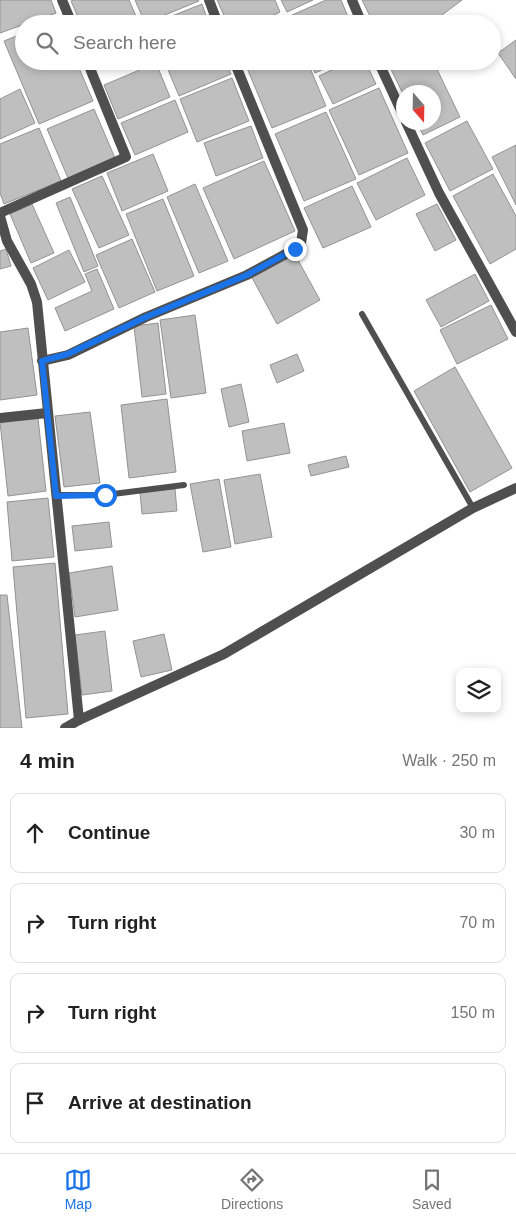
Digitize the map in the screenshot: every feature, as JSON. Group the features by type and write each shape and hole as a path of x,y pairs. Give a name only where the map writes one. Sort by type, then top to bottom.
{"street":[{"path":"62,0 68,15"},
{"path":"208,0 214,15"},
{"path":"352,0 358,15"},
{"path":"79,720 37,302 31,284 4,243 0,215 126,157 91,70"},
{"path":"42,361 68,354 146,317 247,275 295,249 301,243 303,230 238,70"},
{"path":"382,70 396,100"},
{"path":"410,130 439,193 516,332"},
{"path":"0,418 48,413"},
{"path":"65,728 224,654 473,508 516,488"}],"lane":[{"path":"362,314 473,508"},
{"path":"56,496 105,495 184,485"}],"building":[{"path":"0,0 51,0 56,13 50,15 15,15 15,28 0,33"},
{"path":"129,0 136,15 77,15 71,1"},
{"path":"135,0 199,1 165,15 142,15"},
{"path":"217,0 275,0 280,12 274,15 224,15"},
{"path":"281,0 313,0 287,12"},
{"path":"326,0 341,0 347,15 292,15"},
{"path":"362,0 462,0 442,15 370,15"},
{"path":"202,4 206,15 174,15"},
{"path":"15,37 15,67 4,41"},
{"path":"516,40 516,79 501,57 501,51"},
{"path":"16,70 80,70 93,101 39,124"},
{"path":"139,70 159,70 170,97 118,119 104,85"},
{"path":"168,70 229,70 231,74 179,96"},
{"path":"248,70 311,70 326,106 272,128"},
{"path":"332,70 369,70 376,84 333,104 319,76"},
{"path":"391,70 437,70 460,117 441,126 441,85 399,85"},
{"path":"232,78 249,121 197,142 180,99"},
{"path":"379,88 396,130 398,130 408,153 359,175 329,110"},
{"path":"20,89 35,123 0,139 0,99"},
{"path":"175,100 188,132 135,155 121,123"},
{"path":"94,109 115,158 68,178 47,129"},
{"path":"326,112 356,179 304,201 275,134"},
{"path":"467,121 493,169 450,191 425,143"},
{"path":"251,126 263,158 216,176 204,143"},
{"path":"39,128 61,181 4,204 0,193 0,144"},
{"path":"421,130 433,130 423,135"},
{"path":"516,145 516,205 492,157"},
{"path":"153,154 168,191 122,211 107,173"},
{"path":"407,158 425,195 376,220 357,183"},
{"path":"264,161 295,231 234,259 203,188"},
{"path":"493,174 516,216 516,249 490,264 453,196"},
{"path":"102,176 129,235 99,248 72,189"},
{"path":"195,184 228,261 199,273 167,197"},
{"path":"352,186 371,227 323,248 304,208"},
{"path":"70,197 98,266 84,272 56,203"},
{"path":"163,199 194,276 157,291 126,214"},
{"path":"32,204 54,253 31,263 10,214"},
{"path":"437,204 456,240 435,251 416,214"},
{"path":"132,239 155,292 119,308 96,255"},
{"path":"6,249 11,266 0,269 0,251"},
{"path":"69,250 85,282 48,300 33,268"},
{"path":"293,251 320,300 277,324 250,274"},
{"path":"97,269 114,309 65,331 55,308 92,291 85,274"},
{"path":"475,274 489,301 441,327 426,300"},
{"path":"491,305 508,339 457,364 440,330"},
{"path":"195,315 206,393 171,398 160,320"},
{"path":"158,323 166,394 142,397 134,326"},
{"path":"28,328 37,395 0,400 0,332"},
{"path":"297,354 304,371 277,383 270,365"},
{"path":"455,367 512,468 470,492 414,391"},
{"path":"241,384 249,422 229,427 221,389"},
{"path":"167,399 176,472 129,478 121,405"},
{"path":"90,412 100,483 64,487 55,416"},
{"path":"38,418 46,491 8,496 0,422"},
{"path":"284,423 290,453 247,461 242,431"},
{"path":"346,456 349,467 311,476 308,465"},
{"path":"260,474 272,537 235,544 224,480"},
{"path":"219,479 231,547 203,552 190,484"},
{"path":"175,489 177,511 142,514 140,492"},
{"path":"48,498 54,557 12,561 7,502"},
{"path":"109,522 112,547 75,551 72,526"},
{"path":"55,563 68,714 26,718 13,567"},
{"path":"112,566 118,610 75,617 69,573"},
{"path":"0,595 7,595 22,728 0,728"},
{"path":"105,631 112,691 82,695 75,635"},
{"path":"164,634 172,670 141,677 133,641"}],"route":[{"path":"105,495 56,496 42,361 68,354 146,317 247,275 295,249"}]}
